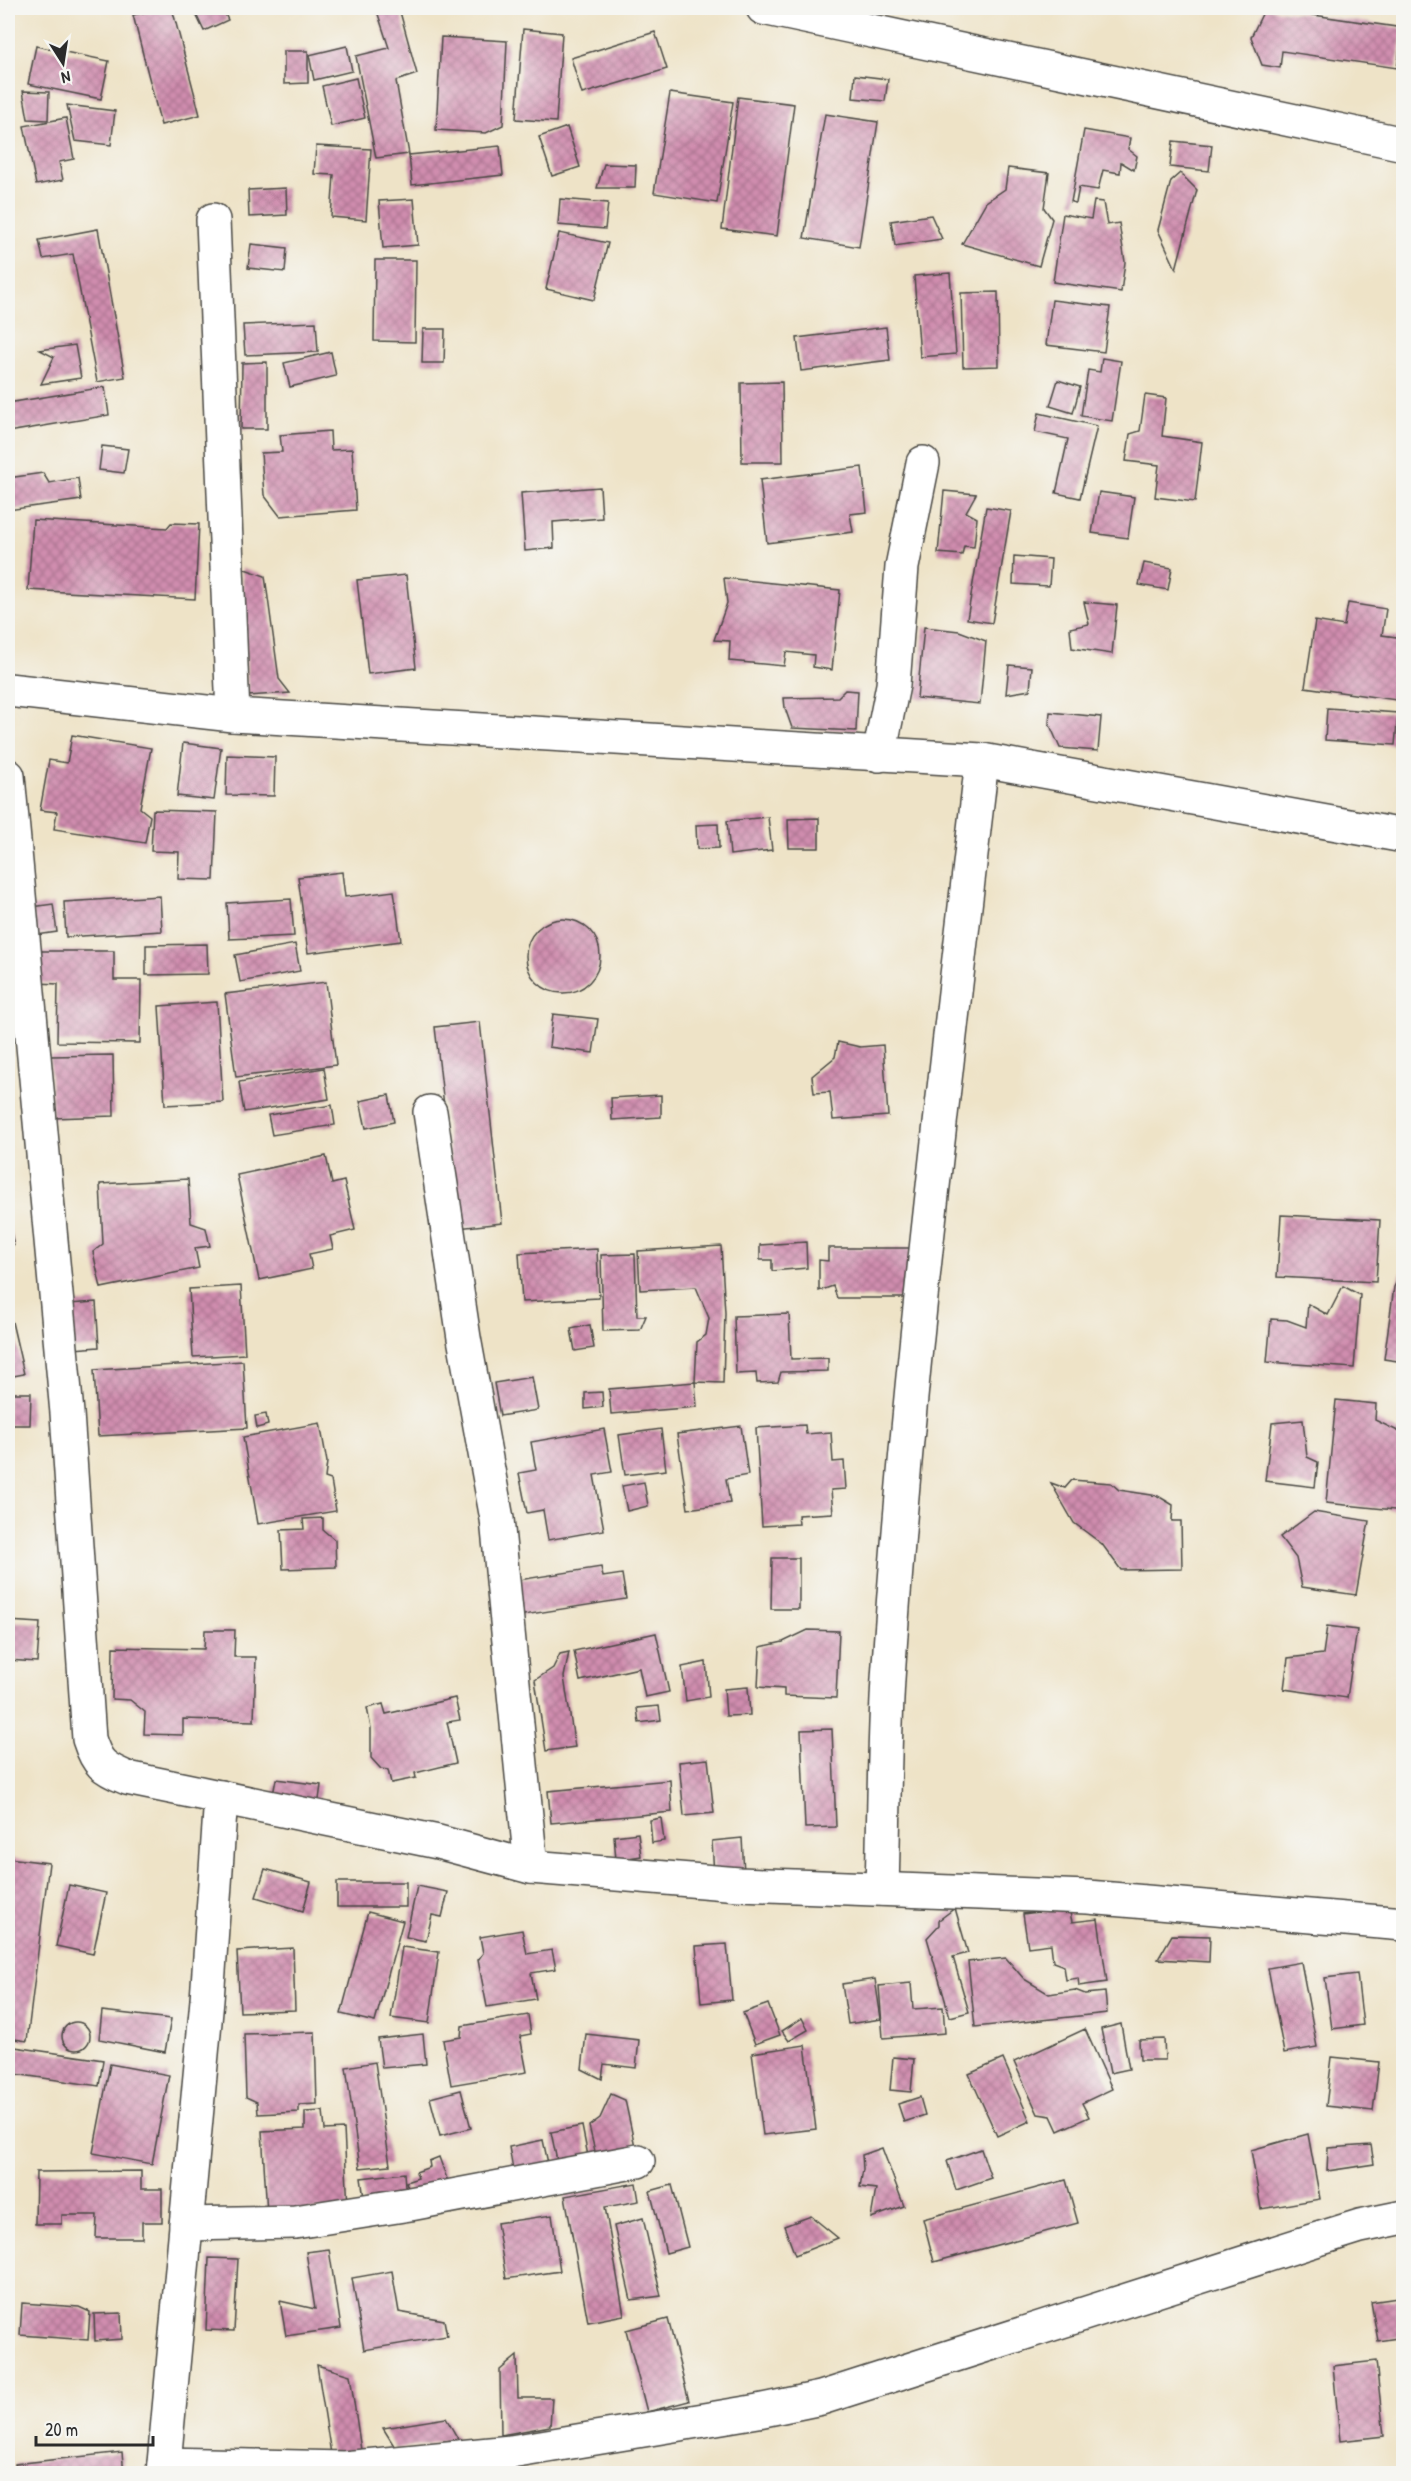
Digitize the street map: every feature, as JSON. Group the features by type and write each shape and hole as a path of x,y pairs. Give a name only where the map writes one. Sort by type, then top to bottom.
{"street":[{"path":"763,8 1404,144"},
{"path":"213,220 233,715"},
{"path":"879,755 893,685 902,567 923,463"},
{"path":"8,690 233,715 982,760 1404,836"},
{"path":"882,1889 888,1682 904,1468 982,760"},
{"path":"8,776 67,1413 89,1738 98,1762 109,1771 127,1778 438,1842 531,1867 739,1884 1088,1897 1404,1924"},
{"path":"430,1112 464,1338 497,1519 531,1867"},
{"path":"220,1797 207,2000 164,2469 344,2468 511,2452 758,2411 821,2398 1360,2226 1404,2217"},
{"path":"186,2224 295,2222 410,2204 638,2161"}],"building":[{"path":"172,8 200,115 161,125 133,15"},
{"path":"193,8 222,8 228,20 204,31"},
{"path":"376,8 399,8 417,74 396,81 409,154 376,158 356,56 389,48"},
{"path":"1265,8 1403,28 1397,68 1282,51 1280,68 1262,65 1251,37"},
{"path":"523,29 562,33 556,122 516,119"},
{"path":"655,32 667,69 582,94 571,58"},
{"path":"441,37 507,41 503,125 486,133 436,130"},
{"path":"36,46 109,61 101,99 28,84"},
{"path":"347,46 352,71 314,80 309,55"},
{"path":"284,51 308,51 308,83 284,84"},
{"path":"855,75 888,79 885,101 853,98"},
{"path":"356,78 365,118 331,126 322,86"},
{"path":"23,91 49,92 48,120 28,119"},
{"path":"670,93 733,102 717,203 654,193"},
{"path":"738,97 794,104 777,236 722,229"},
{"path":"67,105 115,111 111,145 75,141"},
{"path":"825,114 878,122 859,247 804,238"},
{"path":"66,118 74,159 59,162 63,180 36,185 24,126"},
{"path":"567,127 580,167 552,176 539,137"},
{"path":"1084,130 1130,138 1128,149 1137,156 1134,170 1121,162 1120,173 1103,170 1098,190 1079,187 1076,203 1071,202"},
{"path":"1173,141 1212,145 1209,171 1170,167"},
{"path":"316,146 371,149 366,220 331,217 334,175 314,174"},
{"path":"500,146 503,175 412,185 409,155"},
{"path":"604,164 636,165 635,188 597,188"},
{"path":"1008,168 1049,173 1044,208 1052,219 1039,266 962,244 986,202 1005,189"},
{"path":"1180,173 1197,190 1176,269 1158,230 1171,181"},
{"path":"286,188 287,215 249,217 248,190"},
{"path":"414,199 418,245 383,248 379,201"},
{"path":"560,199 608,203 605,229 558,225"},
{"path":"1094,201 1103,202 1107,225 1119,223 1125,262 1121,292 1053,282 1063,214 1091,219"},
{"path":"931,215 942,239 895,246 891,221"},
{"path":"98,229 125,377 97,382 73,254 43,259 39,240"},
{"path":"559,233 608,243 594,300 546,289"},
{"path":"251,244 287,248 285,272 248,268"},
{"path":"375,260 416,260 415,342 374,341"},
{"path":"950,273 956,354 920,357 914,276"},
{"path":"998,292 999,366 963,367 961,293"},
{"path":"1052,300 1110,307 1104,352 1046,345"},
{"path":"316,322 318,352 245,355 243,325"},
{"path":"886,327 890,360 801,371 797,338"},
{"path":"423,329 445,329 444,363 422,363"},
{"path":"75,345 81,378 41,384 54,357 40,350"},
{"path":"331,352 336,376 290,387 284,363"},
{"path":"1102,358 1121,361 1112,421 1081,416 1088,370 1100,372"},
{"path":"267,362 267,429 241,429 242,363"},
{"path":"1058,380 1080,387 1073,413 1050,406"},
{"path":"782,382 783,462 742,462 741,383"},
{"path":"105,387 109,415 8,432 8,403"},
{"path":"1145,395 1166,398 1162,436 1202,442 1195,502 1155,497 1159,465 1126,461 1130,434 1140,431"},
{"path":"1039,413 1097,426 1080,498 1056,493 1068,439 1035,432"},
{"path":"330,431 331,450 352,449 356,510 280,516 264,495 261,453 282,452 280,435"},
{"path":"102,446 128,449 124,473 99,470"},
{"path":"862,467 867,512 850,514 853,532 767,543 760,480"},
{"path":"43,473 49,483 78,478 81,500 8,510 8,478"},
{"path":"600,487 602,518 553,522 554,548 525,551 521,493"},
{"path":"944,491 976,494 966,512 977,518 974,547 964,546 962,555 938,553"},
{"path":"1099,492 1134,497 1128,538 1092,533"},
{"path":"986,507 1011,511 992,623 967,619"},
{"path":"33,520 167,528 171,523 199,524 195,599 28,590"},
{"path":"1014,556 1051,559 1049,586 1013,584"},
{"path":"1144,563 1172,568 1168,590 1139,585"},
{"path":"242,568 265,576 279,679 290,693 248,696"},
{"path":"406,575 416,668 368,674 357,580"},
{"path":"724,578 840,590 832,670 813,667 814,655 786,652 784,666 729,661 730,641 714,640 727,603"},
{"path":"1084,602 1117,605 1112,654 1072,648 1070,628 1089,624"},
{"path":"1348,603 1386,609 1382,635 1404,638 1403,701 1305,687 1315,621 1344,626"},
{"path":"924,627 959,631 986,641 980,704 917,698"},
{"path":"1009,665 1032,667 1030,690 1006,694"},
{"path":"845,690 858,691 856,731 792,728 784,698 838,697"},
{"path":"1327,708 1398,713 1395,745 1325,740"},
{"path":"1050,712 1101,717 1098,751 1060,748 1049,723"},
{"path":"72,735 151,748 140,808 150,816 145,843 54,829 57,812 40,810 49,760 67,763"},
{"path":"183,743 221,748 214,800 177,796"},
{"path":"227,755 275,757 274,796 226,795"},
{"path":"153,810 217,812 214,880 178,879 179,852 151,851"},
{"path":"768,817 772,850 730,855 727,821"},
{"path":"819,818 819,848 789,848 788,819"},
{"path":"718,824 719,848 697,849 696,825"},
{"path":"342,872 345,897 394,891 401,941 308,953 298,877"},
{"path":"160,896 162,931 66,937 64,902"},
{"path":"291,899 294,936 229,939 227,903"},
{"path":"53,904 57,932 37,935 32,907"},
{"path":"563,919 577,922 589,930 597,942 600,956 597,970 589,982 577,990 563,993 549,990 537,982 529,970 526,956 529,942 537,930 549,922"},
{"path":"207,944 208,974 146,975 146,945"},
{"path":"295,944 300,971 240,982 235,955"},
{"path":"39,951 114,951 114,980 141,980 140,1043 57,1042 58,984 38,983"},
{"path":"326,982 336,1065 236,1077 225,994"},
{"path":"217,1002 223,1102 165,1105 159,1006"},
{"path":"553,1014 598,1019 593,1053 549,1047"},
{"path":"480,1022 502,1223 458,1228 435,1027"},
{"path":"838,1042 860,1047 883,1045 888,1116 833,1120 830,1092 814,1093 812,1076 835,1057"},
{"path":"113,1055 114,1116 52,1118 50,1056"},
{"path":"324,1068 329,1099 244,1112 239,1082"},
{"path":"389,1095 394,1122 366,1128 360,1101"},
{"path":"661,1095 661,1117 612,1120 611,1098"},
{"path":"332,1105 335,1125 272,1135 268,1115"},
{"path":"326,1156 332,1184 344,1181 355,1230 330,1236 333,1249 309,1254 312,1269 259,1280 237,1175"},
{"path":"188,1179 191,1223 206,1228 210,1246 195,1248 199,1268 101,1288 93,1252 103,1244 100,1184"},
{"path":"1281,1215 1380,1220 1376,1282 1277,1277"},
{"path":"8,1221 14,1245 8,1247"},
{"path":"806,1242 807,1268 772,1271 772,1260 760,1260 760,1245"},
{"path":"721,1246 725,1313 723,1383 695,1382 697,1342 706,1335 709,1318 696,1287 640,1290 638,1251"},
{"path":"828,1248 911,1248 910,1298 837,1298 833,1286 819,1291 819,1260 828,1261"},
{"path":"597,1249 599,1298 522,1302 519,1253"},
{"path":"635,1254 637,1316 646,1316 640,1330 603,1331 601,1255"},
{"path":"1404,1268 1404,1362 1384,1359 1394,1287"},
{"path":"241,1286 245,1354 193,1357 189,1289"},
{"path":"1343,1286 1360,1295 1354,1368 1267,1362 1271,1319 1287,1320 1306,1327 1308,1304 1328,1315"},
{"path":"96,1302 99,1347 73,1349 69,1304"},
{"path":"789,1314 791,1359 828,1358 828,1371 781,1372 778,1382 757,1383 756,1373 736,1374 734,1316"},
{"path":"12,1322 24,1374 8,1377 8,1323"},
{"path":"590,1325 594,1348 575,1351 571,1329"},
{"path":"243,1361 247,1428 98,1436 94,1370"},
{"path":"532,1377 538,1410 500,1416 494,1383"},
{"path":"695,1382 697,1407 611,1414 609,1389"},
{"path":"602,1392 603,1407 585,1409 585,1393"},
{"path":"8,1393 31,1393 30,1425 8,1425"},
{"path":"1336,1400 1376,1404 1375,1420 1404,1434 1404,1511 1326,1503"},
{"path":"266,1414 268,1425 257,1428 255,1416"},
{"path":"1303,1420 1307,1457 1318,1462 1315,1487 1265,1481 1272,1423"},
{"path":"320,1423 327,1462 325,1478 331,1480 336,1511 258,1524 243,1437"},
{"path":"805,1425 806,1434 831,1432 833,1462 844,1461 846,1489 831,1490 833,1513 798,1515 799,1524 762,1526 756,1428"},
{"path":"741,1426 748,1475 726,1479 730,1503 688,1509 677,1434"},
{"path":"604,1429 612,1472 594,1475 604,1530 548,1540 543,1510 527,1513 519,1473 536,1470 531,1442"},
{"path":"661,1429 666,1470 625,1475 619,1435"},
{"path":"1072,1480 1111,1483 1119,1490 1158,1496 1173,1505 1172,1521 1181,1521 1182,1569 1121,1570 1102,1544 1074,1523 1051,1483 1065,1488"},
{"path":"644,1482 648,1506 627,1511 622,1486"},
{"path":"1314,1512 1369,1521 1356,1595 1302,1587 1296,1558 1280,1537"},
{"path":"323,1518 323,1530 335,1540 336,1567 283,1569 281,1530 304,1529 303,1519"},
{"path":"772,1558 799,1558 799,1609 771,1609"},
{"path":"601,1567 603,1577 622,1574 626,1599 518,1616 512,1581"},
{"path":"8,1621 40,1623 37,1662 8,1660"},
{"path":"1327,1626 1357,1630 1347,1698 1284,1689 1288,1658 1323,1654"},
{"path":"205,1630 235,1630 234,1657 256,1657 254,1721 183,1719 183,1735 144,1734 145,1712 130,1700 112,1699 113,1647 204,1649"},
{"path":"808,1630 839,1631 836,1698 784,1696 784,1689 758,1687 760,1647 783,1642"},
{"path":"656,1633 669,1692 645,1697 639,1668 580,1681 574,1651"},
{"path":"569,1652 564,1677 575,1747 546,1751 535,1680 553,1668 560,1654"},
{"path":"706,1662 709,1697 686,1701 682,1667"},
{"path":"748,1687 750,1715 726,1716 724,1689"},
{"path":"455,1698 460,1720 447,1722 456,1763 415,1773 416,1778 391,1783 388,1770 381,1769 371,1758 371,1728 367,1708 383,1704 386,1714"},
{"path":"659,1706 661,1720 639,1723 637,1708"},
{"path":"832,1729 836,1827 805,1828 801,1730"},
{"path":"708,1759 714,1813 684,1816 679,1762"},
{"path":"276,1779 321,1785 318,1807 272,1800"},
{"path":"670,1780 672,1812 551,1823 548,1791"},
{"path":"661,1818 664,1841 652,1843 650,1820"},
{"path":"638,1833 641,1856 616,1860 614,1836"},
{"path":"742,1838 744,1873 714,1875 712,1841"},
{"path":"8,1858 49,1863 27,2041 8,2038"},
{"path":"265,1869 311,1882 303,1911 256,1897"},
{"path":"337,1882 406,1882 406,1907 337,1907"},
{"path":"69,1885 106,1893 93,1954 56,1946"},
{"path":"417,1886 448,1892 442,1917 432,1915 426,1941 406,1937"},
{"path":"955,1908 968,1953 953,1957 969,2012 950,2017 927,1938 939,1925 939,1920"},
{"path":"1069,1908 1072,1922 1098,1919 1107,1982 1079,1986 1078,1978 1066,1980 1064,1966 1053,1962 1051,1944 1028,1947 1023,1914"},
{"path":"368,1912 403,1921 375,2022 341,2014"},
{"path":"522,1930 527,1954 552,1950 556,1969 531,1973 536,1999 487,2007 478,1960 483,1953 480,1937"},
{"path":"1172,1935 1210,1936 1209,1962 1158,1959"},
{"path":"727,1944 732,2000 701,2003 696,1946"},
{"path":"402,1947 439,1952 429,2023 391,2018"},
{"path":"293,1948 295,2010 240,2012 237,1951"},
{"path":"1006,1958 1024,1979 1049,1994 1075,1990 1085,1994 1105,1992 1107,2013 975,2027 968,1962"},
{"path":"1301,1962 1317,2047 1284,2053 1268,1968"},
{"path":"1357,1974 1363,2025 1332,2029 1325,1978"},
{"path":"875,1979 881,2019 848,2024 842,1984"},
{"path":"911,1983 913,2009 943,2007 945,2033 883,2038 879,1986"},
{"path":"768,2004 780,2035 755,2044 743,2013"},
{"path":"102,2011 171,2019 165,2052 99,2039"},
{"path":"528,2015 531,2034 520,2036 527,2072 451,2085 443,2040 461,2037 462,2026"},
{"path":"802,2018 808,2030 789,2041 782,2031"},
{"path":"76,2022 86,2026 90,2036 86,2046 76,2050 66,2046 62,2036 66,2026"},
{"path":"1121,2024 1129,2069 1110,2073 1101,2029"},
{"path":"1085,2029 1112,2089 1082,2103 1089,2117 1058,2131 1051,2116 1038,2114 1014,2062"},
{"path":"315,2032 317,2104 299,2105 299,2112 258,2114 257,2102 246,2097 244,2034"},
{"path":"423,2034 426,2064 382,2068 378,2039"},
{"path":"586,2034 639,2040 636,2068 604,2064 602,2079 582,2069"},
{"path":"1164,2039 1165,2060 1140,2060 1139,2040"},
{"path":"805,2045 816,2129 763,2135 752,2053"},
{"path":"8,2046 103,2060 99,2086 8,2073"},
{"path":"893,2057 914,2059 911,2092 890,2090"},
{"path":"1332,2057 1379,2062 1373,2111 1326,2106"},
{"path":"1003,2059 1030,2121 997,2136 969,2074"},
{"path":"375,2062 390,2165 360,2168 346,2067"},
{"path":"110,2064 169,2075 152,2164 93,2153"},
{"path":"461,2090 471,2128 440,2136 430,2098"},
{"path":"611,2094 625,2100 636,2151 597,2160 589,2126 600,2118"},
{"path":"920,2097 925,2115 904,2122 898,2104"},
{"path":"323,2111 325,2130 344,2129 348,2208 267,2213 262,2131 305,2129 305,2112"},
{"path":"582,2126 589,2161 558,2166 551,2132"},
{"path":"1308,2134 1320,2199 1261,2209 1251,2150"},
{"path":"543,2140 549,2168 514,2175 509,2147"},
{"path":"1371,2145 1374,2164 1327,2171 1328,2148"},
{"path":"882,2148 904,2206 871,2218 876,2189 860,2187 863,2169 862,2155"},
{"path":"981,2149 991,2178 956,2190 947,2161"},
{"path":"439,2157 450,2187 413,2201 406,2182 418,2178 416,2172 430,2167 429,2161"},
{"path":"141,2171 141,2189 162,2189 162,2222 142,2222 142,2238 96,2238 97,2215 62,2215 62,2224 35,2224 36,2172"},
{"path":"404,2173 406,2199 365,2204 361,2178"},
{"path":"1066,2180 1078,2223 934,2262 923,2219"},
{"path":"636,2183 639,2201 605,2207 624,2315 588,2322 565,2196"},
{"path":"672,2185 688,2247 666,2253 650,2191"},
{"path":"552,2215 560,2271 506,2279 497,2223"},
{"path":"811,2216 838,2238 795,2255 784,2226"},
{"path":"643,2218 661,2296 631,2300 614,2226"},
{"path":"329,2249 341,2328 286,2336 280,2301 315,2309 306,2252"},
{"path":"209,2258 238,2259 234,2331 206,2330"},
{"path":"392,2271 399,2312 444,2320 447,2336 364,2350 352,2278"},
{"path":"1404,2297 1404,2337 1378,2341 1371,2302"},
{"path":"22,2303 79,2307 90,2312 88,2340 20,2335"},
{"path":"121,2313 122,2339 95,2341 94,2314"},
{"path":"668,2319 689,2401 647,2412 626,2330"},
{"path":"517,2356 518,2398 552,2398 550,2426 501,2435 500,2370"},
{"path":"1376,2361 1384,2436 1340,2441 1333,2366"},
{"path":"317,2365 350,2375 361,2450 331,2454"},
{"path":"446,2418 458,2439 396,2449 383,2428"},
{"path":"122,2452 124,2474 16,2474 15,2464"}]}
